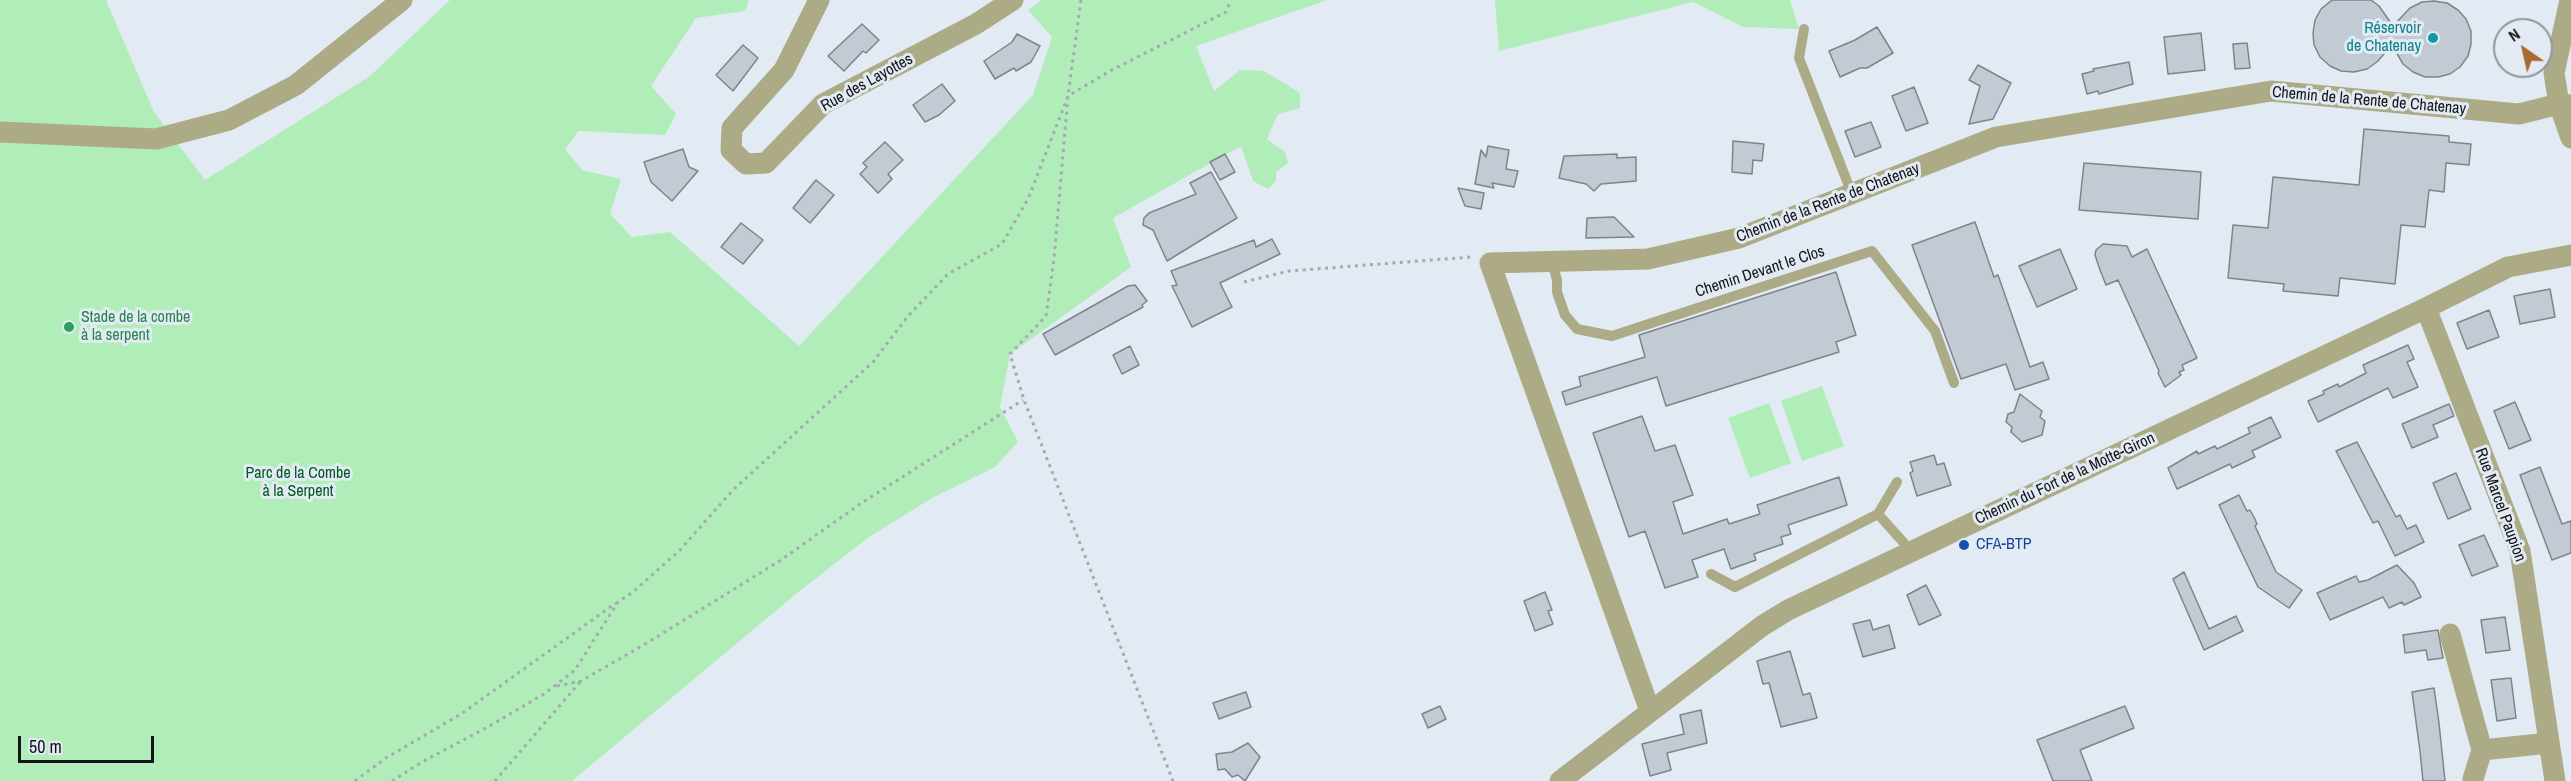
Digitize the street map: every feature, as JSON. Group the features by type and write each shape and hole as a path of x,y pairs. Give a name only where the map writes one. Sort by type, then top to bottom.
{"street":[{"path":"0,132 156,139 229,120 296,85 402,0"},
{"name":"Rue des Layottes","path":"819,0 784,70 732,128 731,150 746,164 766,163 823,104 976,24 1013,0"},
{"path":"2570,0 2554,73 2565,105 2571,138"},
{"name":"Chemin de la Rente de Chatenay","path":"1490,263 1648,259 1671,254 1739,238 1996,137 2271,91 2519,114 2565,105"},
{"name":"Chemin du Fort de la Motte-Giron","path":"1560,781 1762,626 1788,610 2508,267 2571,255"},
{"path":"1490,263 1650,711"},
{"name":"Rue Marcel Paupion","path":"2426,308 2520,551 2555,781"},
{"path":"2450,634 2482,750 2473,779"},
{"path":"2482,750 2549,743"}],"lane":[{"path":"1804,28 1799,58 1852,194"},
{"name":"Chemin Devant le Clos","path":"1552,262 1557,280 1557,292 1565,315 1577,329 1612,336 1872,251 1935,331 1954,383"},
{"path":"1711,574 1735,587 1878,514 1898,482"},
{"path":"1878,514 1912,552"}],"path":[{"path":"1081,0 1068,96 1054,259 1046,316 1010,354 1024,400 1173,781"},
{"path":"355,781 386,758 461,714 633,592 672,557 733,490 873,362 908,316 948,274 1002,244 1028,199 1068,96 1110,71 1226,12 1232,0"},
{"path":"1244,282 1300,270 1472,257 1490,263"},
{"path":"556,687 581,681 782,560 860,504 1024,400"},
{"path":"392,781 556,687 575,670 618,602"},
{"path":"495,781 581,681"}],"green space":[{"name":"Parc de la Combe à la Serpent","path":"0,0 106,0 154,112 205,180 370,76 450,0 749,0 745,11 696,18 651,86 676,114 665,135 579,131 565,149 582,170 621,179 610,214 632,237 670,232 799,346 1033,95 1052,37 1028,10 1042,0 1327,0 1196,46 1214,91 1240,70 1264,71 1300,93 1300,108 1278,114 1267,139 1285,152 1288,163 1276,172 1276,181 1268,189 1253,181 1241,146 1113,218 1131,267 1010,354 1000,407 1018,442 995,467 932,498 869,537 797,593 572,781 0,781"},
{"path":"1495,0 1790,0 1799,29 1743,27 1693,2 1499,51"},
{"path":"1822,386 1844,446 1802,461 1781,401"},
{"path":"1769,403 1791,463 1750,478 1728,418"}],"building":[{"path":"2332,0 2371,0 2379,6 2393,26 2410,8 2422,2 2447,3 2466,19 2471,31 2468,56 2460,67 2450,74 2425,77 2413,72 2403,64 2392,45 2377,62 2367,69 2354,72 2341,71 2330,66 2320,57 2314,45 2315,20 2321,9"},
{"path":"862,24 879,40 866,53 863,51 844,71 828,56"},
{"path":"1877,27 1893,53 1867,68 1860,68 1840,77 1829,51"},
{"path":"2201,33 2205,70 2168,74 2164,37"},
{"path":"1017,34 1040,46 1031,62 1016,71 1014,68 995,79 984,61 1012,42"},
{"path":"2247,43 2250,68 2235,69 2233,44"},
{"path":"743,45 758,58 733,91 716,75"},
{"path":"2129,62 2133,84 2099,94 2098,91 2087,94 2082,74 2094,71 2093,69"},
{"path":"1978,65 2011,83 1993,119 1969,124 1980,86 1969,80"},
{"path":"942,84 955,101 939,115 925,122 913,105"},
{"path":"1914,87 1928,123 1906,131 1892,96"},
{"path":"1871,122 1881,147 1855,157 1845,131"},
{"path":"2364,129 2449,136 2449,142 2471,144 2469,165 2446,163 2444,192 2429,190 2425,227 2401,225 2395,284 2340,278 2338,296 2283,291 2284,284 2228,278 2233,225 2268,228 2273,177 2359,185"},
{"path":"1733,141 1764,144 1762,161 1753,160 1752,174 1732,172"},
{"path":"885,142 903,160 888,174 892,179 878,193 860,174 867,167 863,163"},
{"path":"1488,146 1509,150 1506,169 1518,171 1514,187 1492,183 1494,188 1475,184 1481,150 1486,157"},
{"path":"683,149 689,167 698,171 672,201 651,182 644,162"},
{"path":"1225,154 1235,172 1220,180 1210,162"},
{"path":"1617,154 1617,158 1636,157 1636,181 1601,184 1594,191 1586,184 1559,178 1564,156"},
{"path":"2084,163 2201,172 2198,219 2079,210"},
{"path":"1211,172 1237,218 1167,261 1153,230 1143,225 1144,218 1149,213 1196,194 1190,183"},
{"path":"816,180 834,195 810,223 793,208"},
{"path":"1458,188 1484,193 1481,209 1465,206"},
{"path":"1614,217 1634,237 1586,238 1587,218"},
{"path":"1975,222 1994,277 1998,275 2030,367 2043,362 2049,379 2015,390 2006,364 1961,379 1912,245"},
{"path":"741,223 763,240 743,264 721,247"},
{"path":"1272,239 1280,254 1220,283 1232,307 1192,327 1172,286 1177,285 1171,271 1254,240 1256,247"},
{"path":"2103,244 2127,246 2132,257 2147,249 2197,358 2182,365 2184,370 2179,372 2181,375 2165,387 2118,280 2106,285 2095,255 2096,250"},
{"path":"2060,249 2077,289 2037,307 2019,266"},
{"path":"1836,272 1856,335 1836,342 1839,352 1666,406 1657,377 1566,405 1562,392 1581,386 1579,377 1645,357 1639,335"},
{"path":"1135,285 1147,301 1142,305 1143,307 1055,355 1043,334 1128,286"},
{"path":"2550,289 2555,317 2520,324 2514,296"},
{"path":"2489,310 2499,337 2467,349 2457,323"},
{"path":"2408,345 2414,359 2407,362 2418,387 2393,398 2388,388 2318,422 2308,401 2324,394 2323,391 2338,384 2339,387 2366,373 2363,365"},
{"path":"1130,346 1139,365 1122,374 1113,355"},
{"path":"2020,394 2042,411 2040,417 2045,421 2042,435 2022,442 2011,432 2012,427 2006,422 2008,414 2014,412"},
{"path":"2515,402 2531,440 2509,449 2494,411"},
{"path":"2449,404 2454,416 2433,425 2438,437 2412,448 2402,424"},
{"path":"1642,416 1655,451 1675,445 1693,495 1673,502 1683,534 1727,519 1729,524 1760,514 1757,505 1839,477 1847,505 1788,525 1791,534 1781,537 1783,544 1754,554 1756,560 1731,569 1724,549 1692,560 1698,577 1665,588 1645,531 1629,537 1593,433"},
{"path":"2271,417 2281,437 2252,451 2255,457 2232,468 2230,464 2177,489 2168,468 2197,451 2198,454 2215,446 2217,449 2250,433 2248,428"},
{"path":"2357,442 2396,517 2400,515 2407,529 2416,525 2424,542 2395,556 2378,521 2373,523 2336,451"},
{"path":"1934,455 1937,465 1944,463 1951,485 1917,496 1910,473 1913,471 1910,462"},
{"path":"2540,467 2562,524 2571,521 2571,553 2552,560 2520,475"},
{"path":"2456,473 2471,509 2448,519 2433,483"},
{"path":"2239,495 2247,511 2250,510 2254,517 2257,524 2255,526 2276,572 2302,590 2289,608 2258,587 2219,505"},
{"path":"2484,535 2498,566 2472,576 2459,545"},
{"path":"2397,565 2414,583 2421,597 2404,605 2402,602 2389,608 2383,597 2330,620 2317,593 2356,576 2359,582 2368,580"},
{"path":"2184,572 2209,629 2236,616 2243,631 2204,650 2173,579"},
{"path":"1926,585 1941,615 1919,625 1907,595"},
{"path":"1545,592 1552,610 1548,611 1553,624 1535,631 1524,601"},
{"path":"2505,617 2510,650 2486,653 2481,620"},
{"path":"1870,620 1873,630 1889,625 1895,648 1863,657 1853,624"},
{"path":"2438,630 2443,658 2428,660 2426,650 2405,653 2403,635"},
{"path":"1790,651 1803,695 1810,693 1817,718 1781,727 1769,683 1763,684 1757,661"},
{"path":"2511,678 2516,718 2497,721 2491,680"},
{"path":"2434,688 2445,781 2423,781 2412,692"},
{"path":"1246,692 1251,707 1219,719 1213,703"},
{"path":"1440,706 1446,719 1428,728 1422,714"},
{"path":"2125,706 2134,728 2080,750 2092,781 2053,781 2037,740"},
{"path":"1701,710 1707,743 1667,753 1671,770 1650,776 1642,744 1684,734 1680,715"},
{"path":"1248,743 1260,757 1245,781 1238,775 1232,777 1225,769 1218,770 1216,754 1232,752"}],"place":[{"name":"Réservoir de Chatenay","path":"2433,38"},
{"name":"Stade de la combe à la serpent","path":"69,327"},
{"name":"CFA-BTP","path":"1964,545"}]}
